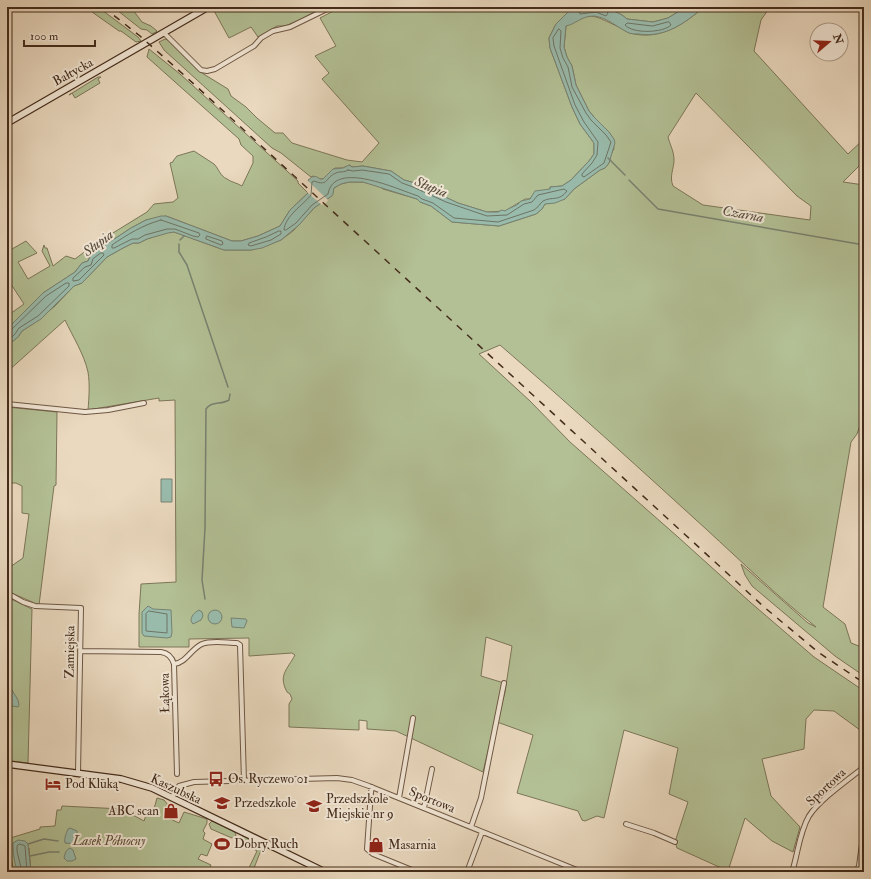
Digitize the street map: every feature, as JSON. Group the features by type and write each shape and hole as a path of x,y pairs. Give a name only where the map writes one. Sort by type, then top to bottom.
{"main road":[{"name":"Bałtycka","path":"7,123 208,7"},
{"name":"Kaszubska","path":"7,764 120,779 152,788 325,872"}],"street":[{"path":"164,33 201,70 207,71 215,69 254,46 261,38 273,31 290,27 331,7"},
{"path":"7,404 85,412 108,410 144,403"},
{"name":"Zamiejska","path":"7,593 23,602 35,606 81,608 78,773"},
{"path":"174,664 179,664 196,648 203,644 237,643 240,645 244,780"},
{"name":"Łąkowa","path":"80,651 161,652 171,656 174,664 176,774"},
{"path":"471,827 481,798 504,683"},
{"path":"399,798 412,718"},
{"name":"Sportowa","path":"792,872 803,830 810,816 830,795 864,767"},
{"path":"424,808 432,769"},
{"name":"Sportowa","path":"172,797 180,786 186,783 344,778 372,787 582,872"},
{"path":"372,787 367,849 373,854 417,872"},
{"path":"626,824 654,833 675,842"},
{"path":"856,872 859,866 864,829"},
{"path":"467,872 482,832"}],"green space":[{"path":"85,7 98,7 138,37 141,41 136,42"},
{"path":"113,7 129,7 142,22 151,26 157,31 152,34 147,30 141,29"},
{"path":"216,7 319,7 320,9 285,26 277,26 258,37 251,27 229,38 213,9"},
{"path":"341,7 579,7 572,10 556,24 549,38 550,48 572,107 580,124 594,143 594,154 571,180 562,186 550,187 550,189 531,197 530,199 525,199 505,211 487,212 458,203 415,183 404,180 391,171 363,166 352,167 350,165 343,168 335,168 323,179 313,176 311,177 281,153 272,148 164,50 159,42 165,39 168,40 202,73 228,89 231,96 246,107 275,133 283,133 292,143 347,160 362,162 379,143 322,79 329,73 315,56 336,46 320,18"},
{"path":"606,7 686,7 668,18 653,22 627,19"},
{"path":"704,7 770,7 761,20 754,51 848,154 864,139 864,161 843,182 864,185 864,414 857,434 851,442 823,607 845,624 851,643 864,648 864,676 835,656 752,586 745,575 741,564 808,623 816,627 774,592 604,436 500,345 479,354 530,401 570,442 750,602 814,657 864,691 864,733 834,711 814,710 806,719 804,749 762,759 771,796 800,827 793,852 772,841 745,818 728,871 677,848 675,842 688,802 669,794 678,748 624,730 604,818 597,816 585,821 582,820 578,811 517,793 533,735 497,722 505,692 512,646 486,637 481,676 504,683 483,772 396,731 367,729 367,721 359,720 359,730 289,727 289,704 292,699 284,686 283,677 295,655 292,653 249,656 249,638 189,639 189,647 139,647 141,584 176,582 175,400 159,401 159,398 88,410 88,372 81,352 65,320 7,372 7,346 18,337 22,331 55,306 74,286 82,283 107,257 133,243 139,243 168,232 174,232 224,250 251,250 281,240 293,231 334,188 349,182 363,182 379,186 383,189 417,199 420,202 431,206 452,222 499,226 536,214 545,204 565,199 574,189 605,168 609,163 614,149 612,137 589,111 576,85 572,66 564,47 566,26 582,18 593,16 629,33 651,35 670,30 688,20","holes":["696,93 797,196 811,206 810,220 703,205 673,186 672,176 674,157 668,137"]},
{"path":"149,49 180,74 298,181 298,183 308,193 290,210 280,226 258,236 241,241 232,241 166,216 146,220 96,251 90,256 88,261 82,263 75,272 43,293 7,329 7,316 24,304 7,278 7,239 12,249 26,241 37,253 18,262 28,279 50,266 42,251 44,245 45,248 47,248 53,266 66,256 75,259 95,244 147,212 154,204 173,202 178,198 170,163 173,162 177,156 194,151 214,164 225,178 242,186 253,163 253,156 241,145 239,139 147,57"},
{"path":"98,77 101,77 98,79 100,83 75,98 72,93"},
{"path":"7,407 57,412 56,485 54,486 39,605 7,591 7,569 23,558 29,514 22,513 22,486 16,483 7,483"},
{"path":"7,597 32,609 28,763 7,761"},
{"name":"Lasek Północny","path":"157,798 164,800 168,805 164,816 179,823 184,812 207,819 207,823 203,831 205,833 203,839 212,844 207,856 201,854 198,859 211,865 210,868 219,872 31,872 29,848 16,868 18,872 13,872 7,839 40,829 40,827 55,826 57,810 61,810 62,806 122,809 144,821 147,812 154,809"},
{"path":"212,821 235,832 236,836 232,838 211,829 209,824"},
{"path":"245,836 263,845 254,868 259,872 247,872 257,851 241,842 242,837"}],"water":[{"path":"579,7 606,7 627,19 653,22 668,18 686,7 704,7 682,24 657,34 648,35 630,33 607,20 594,16 586,17 566,26 564,47 572,66 576,85 589,111 609,132 615,143 609,163 605,168 574,189 565,199 555,203 545,204 536,214 499,226 452,222 431,206 420,202 417,199 363,182 349,182 341,184 334,188 332,196 314,208 299,225 281,240 262,248 251,250 224,250 174,232 147,239 139,243 133,243 107,257 82,283 74,286 41,319 22,331 18,337 7,346 7,329 43,293 75,272 82,263 88,261 96,251 146,220 166,216 232,241 241,241 258,236 280,226 290,210 308,193 308,180 313,177 323,179 333,169 343,168 349,165 352,167 363,166 391,171 404,180 415,183 458,203 487,212 505,211 521,201 530,199 535,191 550,189 550,187 562,186 571,180 594,154 594,143 580,124 572,107 550,48 549,38 556,24 568,12"},
{"path":"161,479 172,479 172,502 161,502"},
{"path":"148,606 153,609 171,610 171,637 144,636 142,633 142,612"},
{"path":"199,610 202,612 203,616 201,620 193,624 191,621 194,613"},
{"path":"215,610 220,612 222,617 220,622 215,624 210,622 208,617 210,612"},
{"path":"231,618 246,619 247,621 244,628 232,627"},
{"path":"7,682 18,700 18,707 7,705"},
{"path":"70,828 77,831 77,843 75,844 65,843 66,834"},
{"path":"18,840 25,841 28,844 31,872 18,872 14,858 13,843"},
{"path":"70,848 73,850 76,859 67,861 64,856"}],"pier":[{"path":"306,179 328,200 326,203 322,205 307,192"}],"waterway":[{"name":"Czarna","path":"608,158 625,175"},
{"name":"Czarna","path":"629,180 658,209 864,245"},
{"path":"180,240 184,236"},
{"path":"179,244 179,252 187,265 228,387"},
{"path":"205,599 202,580 205,528 206,409 213,404 229,400 230,394"},
{"path":"28,844 44,839 58,841"},
{"path":"30,856 49,852 59,852"}],"railway":[{"path":"103,7 140,36 184,75 764,607 818,652 864,683"}],"place":[{"name":"Os. Ryczewo 01","path":"216,779"},
{"name":"Pod Kluką","path":"53,784"},
{"name":"Przedszkole","path":"222,803"},
{"name":"Przedszkole Miejskie nr 9","path":"314,806"},
{"name":"ABC scan","path":"171,811"},
{"name":"Dobry Ruch","path":"222,844"},
{"name":"Masarnia","path":"376,845"}],"water label":[{"name":"Słupia","path":"431,187"},
{"name":"Słupia","path":"98,243"}]}
